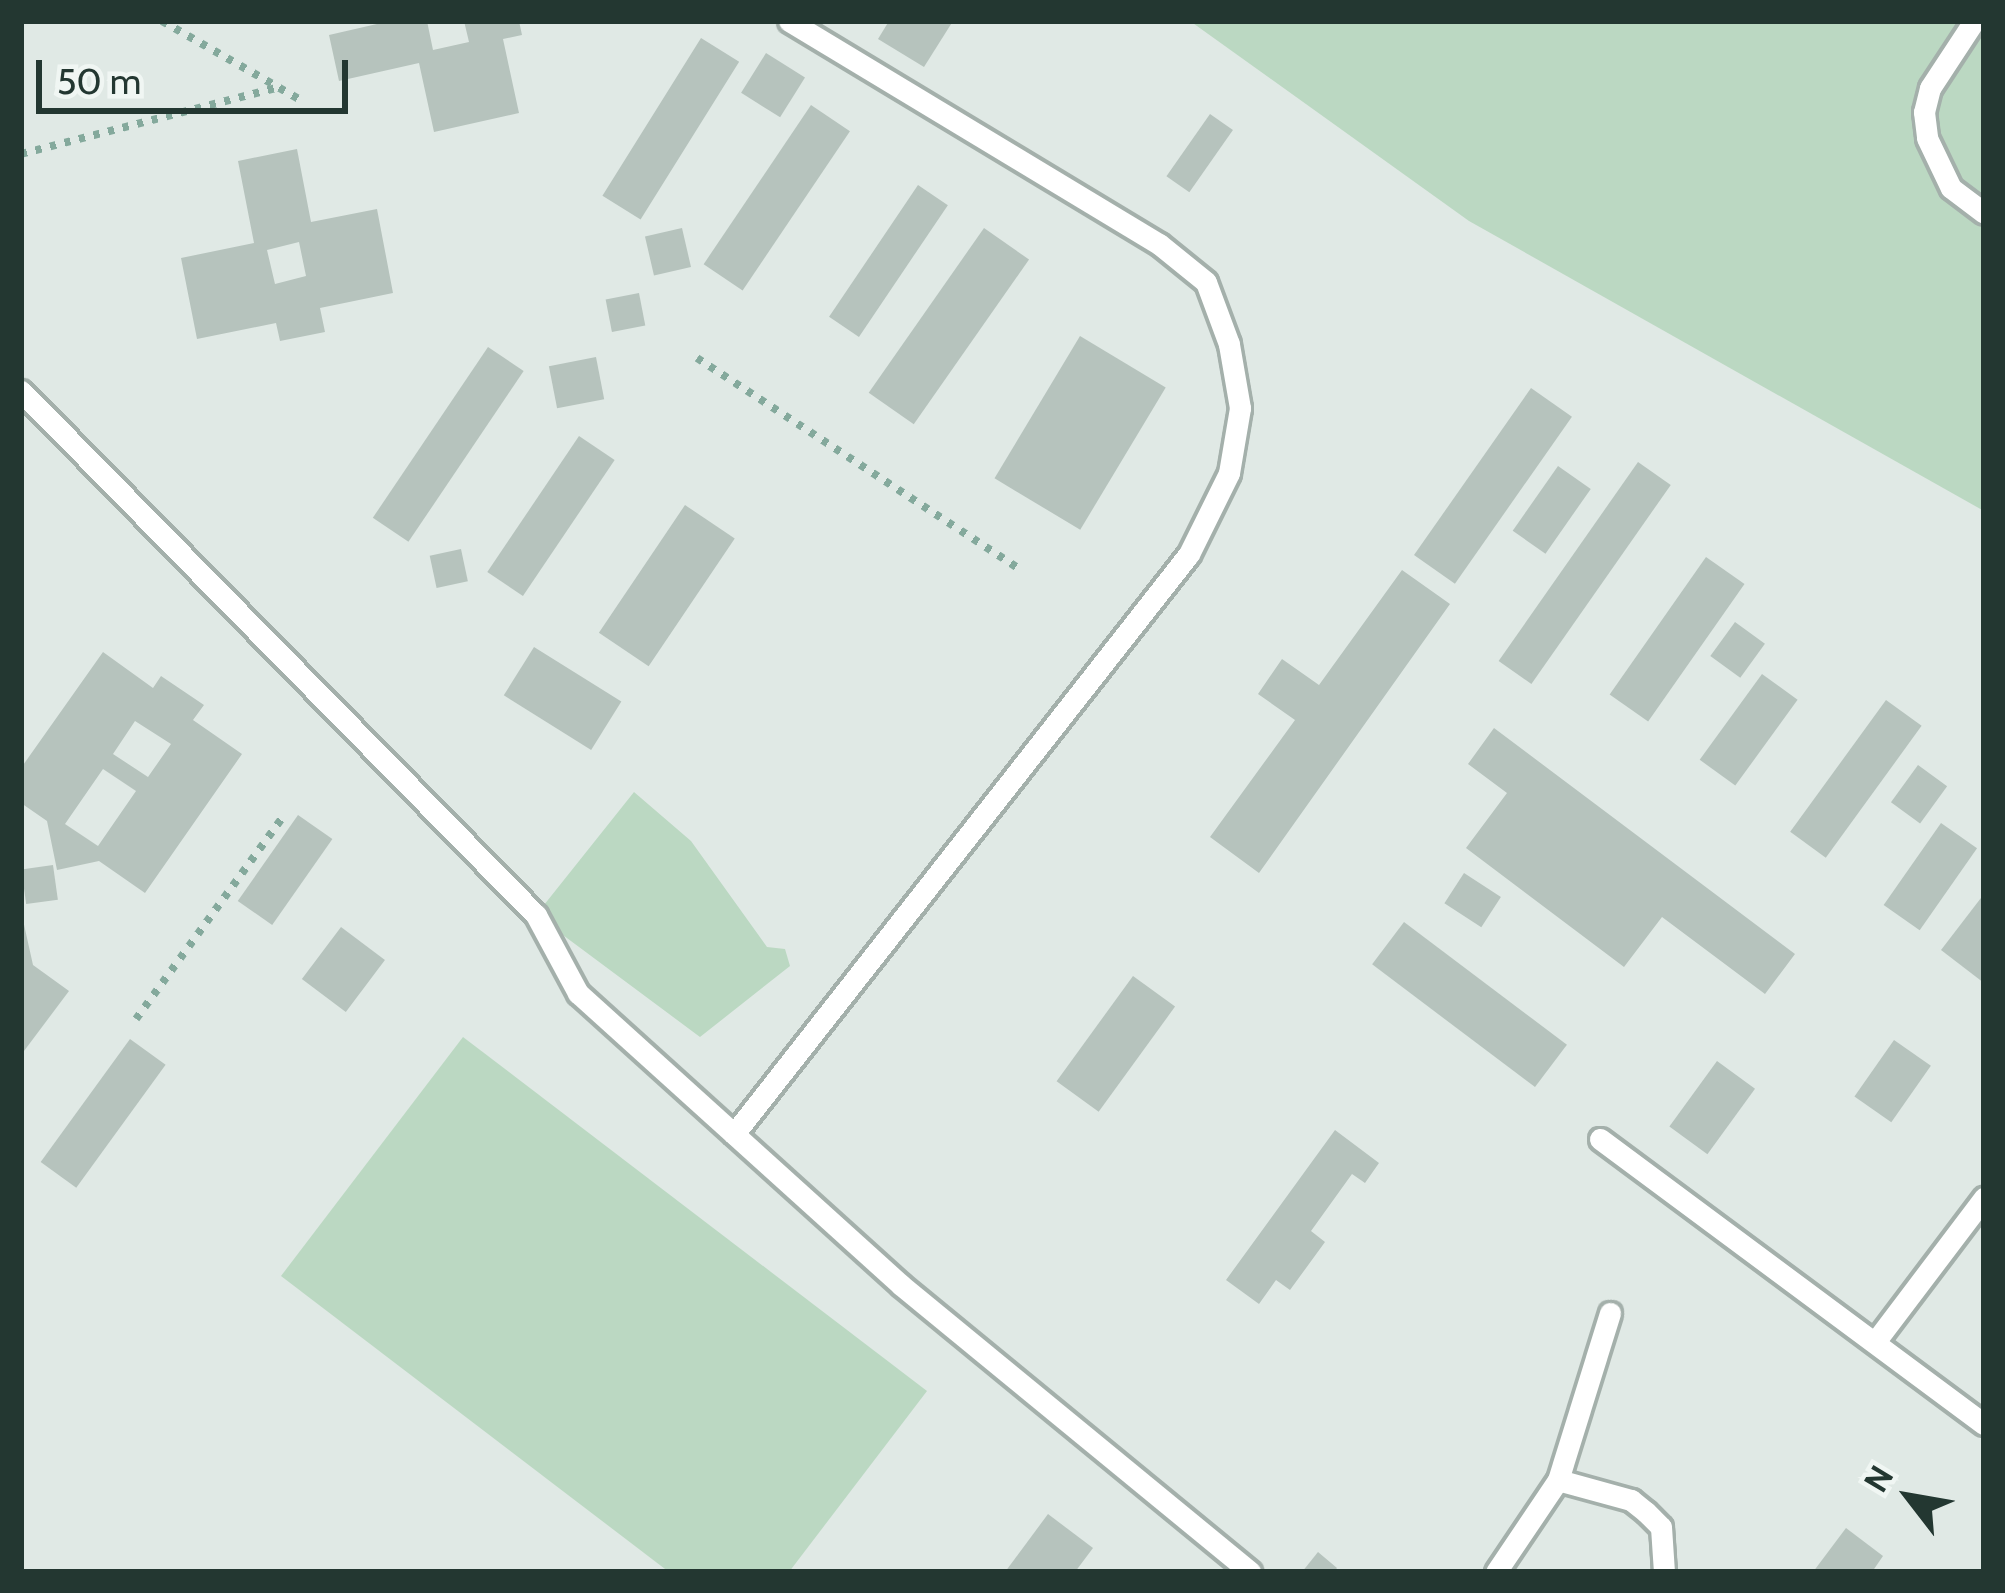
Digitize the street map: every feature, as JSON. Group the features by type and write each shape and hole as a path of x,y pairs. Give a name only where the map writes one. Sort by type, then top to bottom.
{"lane":[{"path":"734,1134 1189,554 1228,472 1240,408 1229,344 1207,282 1159,244 789,21"},
{"path":"1975,21 1930,88 1924,112 1928,138 1951,188 1984,213"},
{"path":"21,391 536,914 578,993 901,1285 1250,1572"},
{"path":"1600,1139 1984,1424"},
{"path":"1875,1342 1984,1198"},
{"path":"1496,1572 1558,1480 1610,1313"},
{"path":"1558,1480 1631,1500 1646,1512 1661,1527 1664,1572"}],"path":[{"path":"162,21 304,102"},
{"path":"21,154 281,87"},
{"path":"697,358 1020,569"},
{"path":"136,1019 282,818"}],"green space":[{"path":"1190,21 1984,21 1984,511 1469,221"},
{"path":"634,792 691,841 767,947 785,949 790,966 700,1037 536,915"},
{"path":"463,1037 927,1391 789,1572 669,1572 281,1276"}],"building":[{"path":"390,21 427,21 433,50 469,42 464,21 519,21 522,35 503,39 519,113 434,132 419,63 339,81 329,35"},
{"path":"889,21 953,21 924,67 878,39"},
{"path":"701,38 739,62 641,220 602,196"},
{"path":"766,53 805,77 780,117 741,93"},
{"path":"811,105 850,131 743,290 704,264"},
{"path":"1210,114 1233,130 1189,192 1166,176"},
{"path":"297,149 311,222 377,209 393,293 320,308 325,332 280,341 276,323 197,339 181,258 254,243 238,161","holes":["299,242 306,276 275,284 267,250"]},
{"path":"918,185 948,205 859,337 829,317"},
{"path":"682,228 691,267 654,276 645,237"},
{"path":"984,228 1029,260 914,424 869,393"},
{"path":"639,293 645,325 612,332 606,299"},
{"path":"1080,336 1166,388 1080,530 995,478"},
{"path":"488,347 524,371 408,542 373,518"},
{"path":"596,357 604,399 557,408 549,366"},
{"path":"1531,388 1572,417 1455,584 1414,555"},
{"path":"579,436 615,460 523,596 487,572"},
{"path":"1638,462 1671,485 1531,684 1499,661"},
{"path":"1558,466 1591,489 1545,554 1513,531"},
{"path":"685,505 735,539 649,666 599,633"},
{"path":"461,549 468,581 437,588 430,556"},
{"path":"1706,557 1745,584 1648,722 1610,695"},
{"path":"1402,570 1450,604 1259,873 1210,837 1295,720 1258,694 1282,659 1319,685"},
{"path":"1735,622 1765,644 1740,678 1710,656"},
{"path":"534,647 621,702 591,750 504,695"},
{"path":"103,652 153,688 161,676 204,705 193,720 242,754 145,893 99,861 57,870 47,821 21,803 21,768","holes":["135,721 171,744 148,777 113,754","103,769 136,791 98,846 65,824"]},
{"path":"1762,674 1798,700 1735,786 1700,760"},
{"path":"1886,700 1922,726 1826,858 1790,832"},
{"path":"1494,728 1795,954 1765,994 1662,917 1624,967 1466,848 1507,793 1468,764"},
{"path":"1918,765 1947,786 1920,823 1891,802"},
{"path":"298,815 332,839 272,925 238,901"},
{"path":"1941,823 1977,848 1920,930 1884,905"},
{"path":"53,865 58,900 26,904 21,869"},
{"path":"1464,873 1501,897 1481,927 1444,903"},
{"path":"1984,894 1984,983 1941,950"},
{"path":"21,911 33,965 69,991 21,1055"},
{"path":"1404,922 1567,1045 1535,1087 1372,964"},
{"path":"341,927 385,960 346,1012 302,979"},
{"path":"1133,976 1175,1007 1099,1112 1057,1081"},
{"path":"130,1039 166,1065 76,1188 41,1162"},
{"path":"1894,1040 1931,1066 1891,1122 1854,1097"},
{"path":"1717,1061 1755,1089 1707,1154 1669,1127"},
{"path":"1335,1130 1379,1163 1365,1183 1352,1174 1311,1231 1325,1242 1290,1290 1276,1280 1259,1304 1226,1280"},
{"path":"1048,1514 1093,1548 1075,1572 1005,1572"},
{"path":"1846,1528 1883,1556 1872,1572 1813,1572"},
{"path":"1318,1552 1337,1568 1334,1572 1302,1572"}]}
